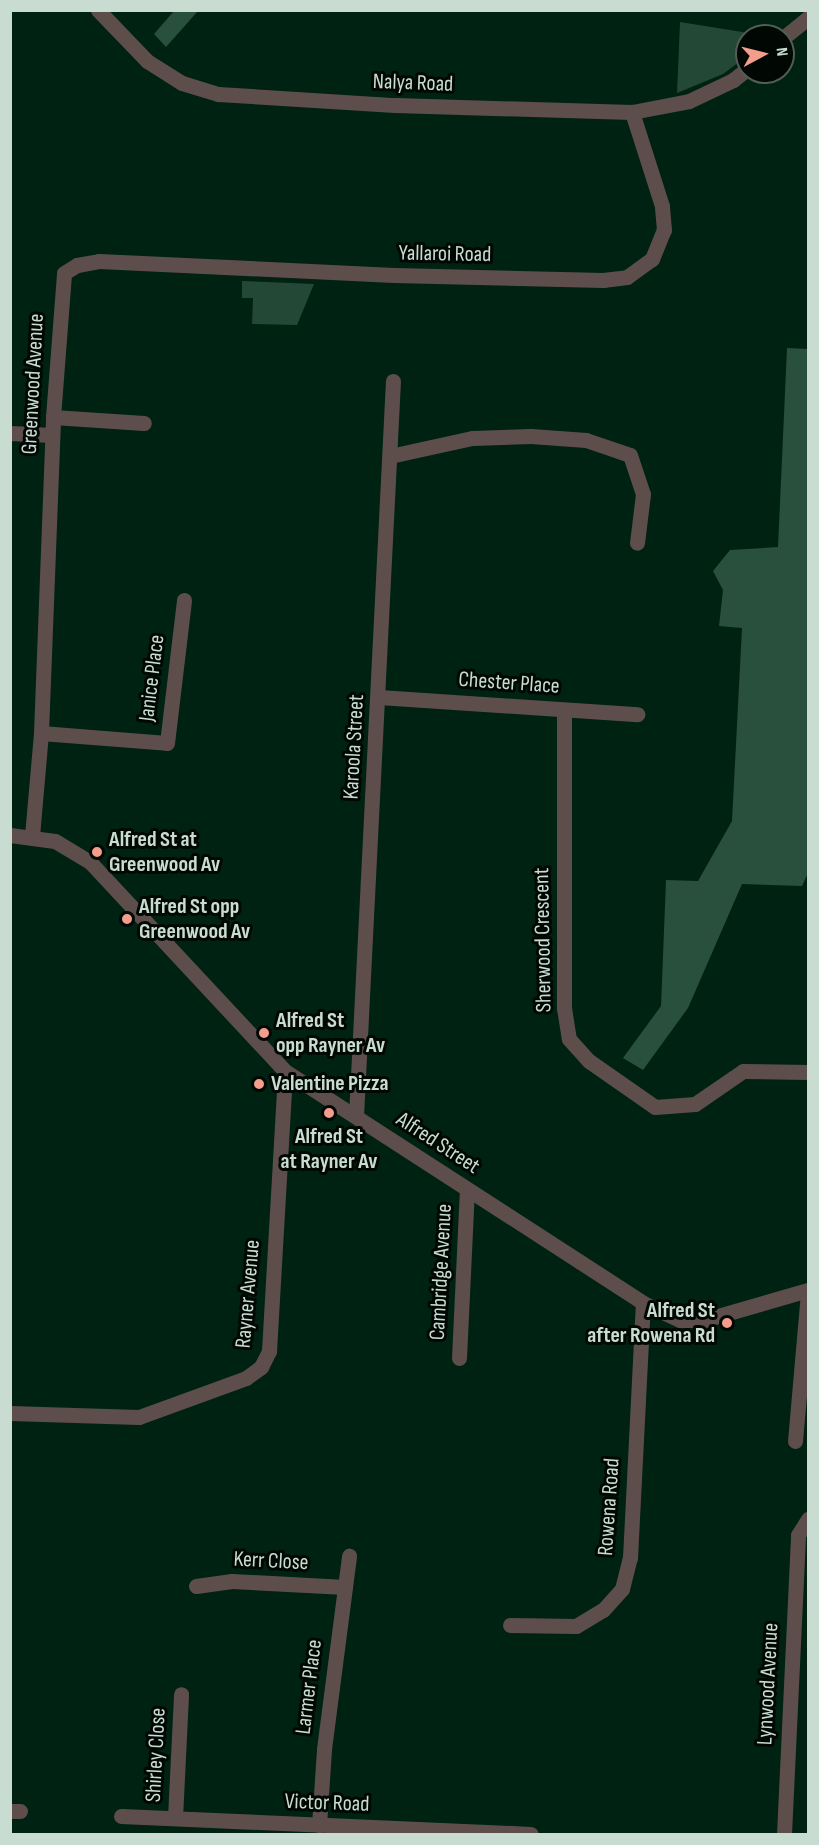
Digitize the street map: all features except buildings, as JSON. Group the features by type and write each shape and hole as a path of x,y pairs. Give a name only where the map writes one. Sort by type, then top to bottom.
{"street":[{"name":"Nalya Road","path":"98,10 147,61 182,83 218,94 395,105 632,112 689,101 735,78"},
{"name":"Yallaroi Road","path":"77,266 99,261 394,275 603,280 627,277 652,259 664,230 662,206 632,112"},
{"name":"Greenwood Avenue","path":"32,836 41,733 60,289 64,273 77,266"},
{"name":"Karoola Street","path":"356,1116 379,697 393,381"},
{"path":"53,417 144,423"},
{"path":"10,433 52,435"},
{"path":"390,456 472,438 531,436 586,440 619,451 630,455 643,494 637,543"},
{"name":"Janice Place","path":"41,733 167,743 184,600"},
{"name":"Chester Place","path":"379,697 637,714"},
{"name":"Sherwood Crescent","path":"564,710 564,1008 569,1039 589,1061 655,1107 695,1104 743,1071 808,1072"},
{"name":"Alfred Street","path":"10,835 32,836 63,844 90,862 285,1071 643,1303 672,1318 693,1321 808,1292"},
{"name":"Rayner Avenue","path":"10,1413 140,1417 246,1378 261,1367 269,1352 285,1071"},
{"name":"Cambridge Avenue","path":"459,1358 467,1189"},
{"path":"795,1441 808,1292"},
{"name":"Rowena Road","path":"510,1625 576,1626 603,1610 622,1589 630,1558 643,1303"},
{"name":"Lynwood Avenue","path":"783,1834 798,1535 808,1519"},
{"name":"Larmer Place","path":"319,1824 324,1749 349,1556"},
{"name":"Kerr Close","path":"196,1586 232,1581 345,1587"},
{"name":"Shirley Close","path":"175,1818 181,1694"},
{"name":"Victor Road","path":"120,1816 175,1818 237,1828 319,1824 531,1834"}],"green space":[{"path":"174,11 198,11 166,47 154,34"},
{"path":"680,22 735,31 735,65 723,74 677,93"},
{"path":"242,281 314,284 297,325 252,324 253,298 242,298"},
{"path":"787,348 808,349 808,873 802,886 742,884 688,1008 643,1070 623,1058 661,1006 666,880 698,881 732,821 742,628 719,626 723,590 713,571 730,550 778,547"}],"place":[{"name":"Alfred St at Greenwood Av","path":"97,852"},
{"name":"Alfred St opp Greenwood Av","path":"127,919"},
{"name":"Alfred St opp Rayner Av","path":"264,1033"},
{"name":"Valentine Pizza","path":"259,1084"},
{"name":"Alfred St at Rayner Av","path":"329,1113"},
{"name":"Alfred St after Rowena Rd","path":"727,1323"}]}
